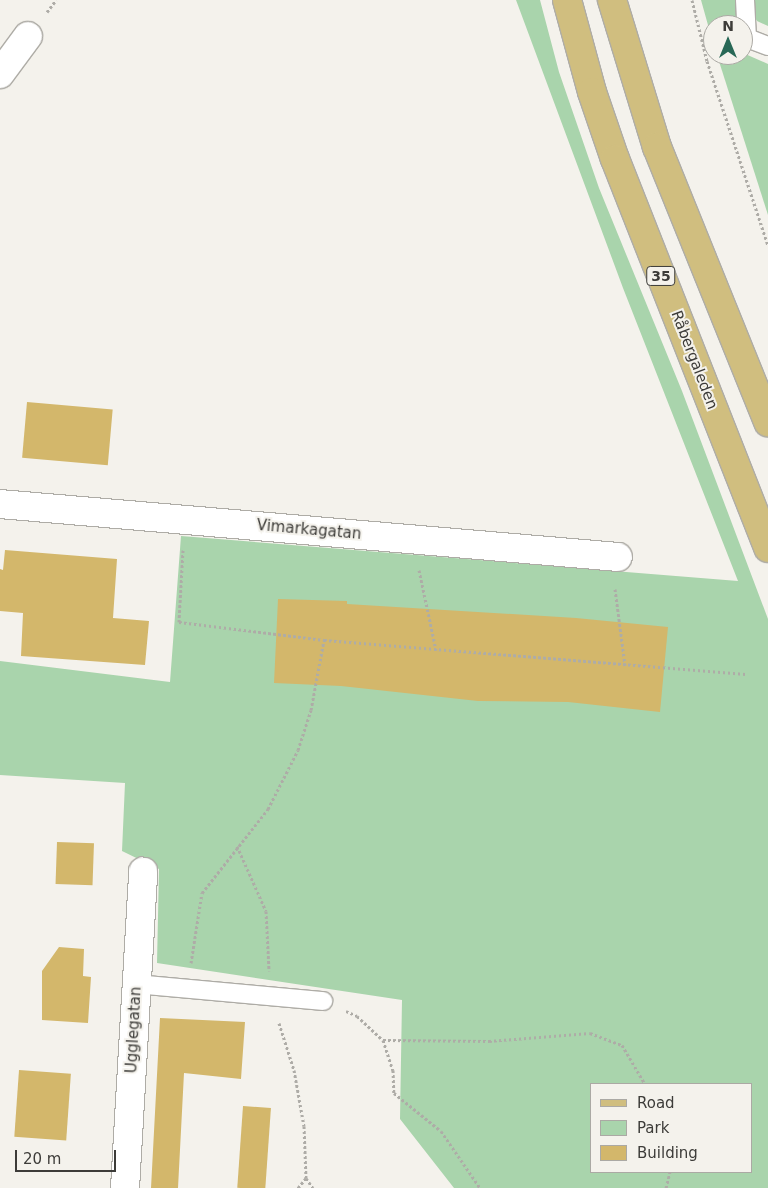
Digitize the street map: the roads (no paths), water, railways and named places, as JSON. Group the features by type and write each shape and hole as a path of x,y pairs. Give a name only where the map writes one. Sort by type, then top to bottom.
{"main road":[{"name":"Råbergaleden","path":"567,0 592,92 615,159 768,548"},
{"path":"612,0 657,147 768,422"}],"street":[{"path":"0,74 28,36"},
{"name":"Vimarkagatan","path":"0,504 615,556"},
{"name":"Ugglegatan","path":"125,1188 143,872"}],"lane":[{"path":"745,0 747,38 768,46"},
{"path":"136,984 323,1001"}]}
